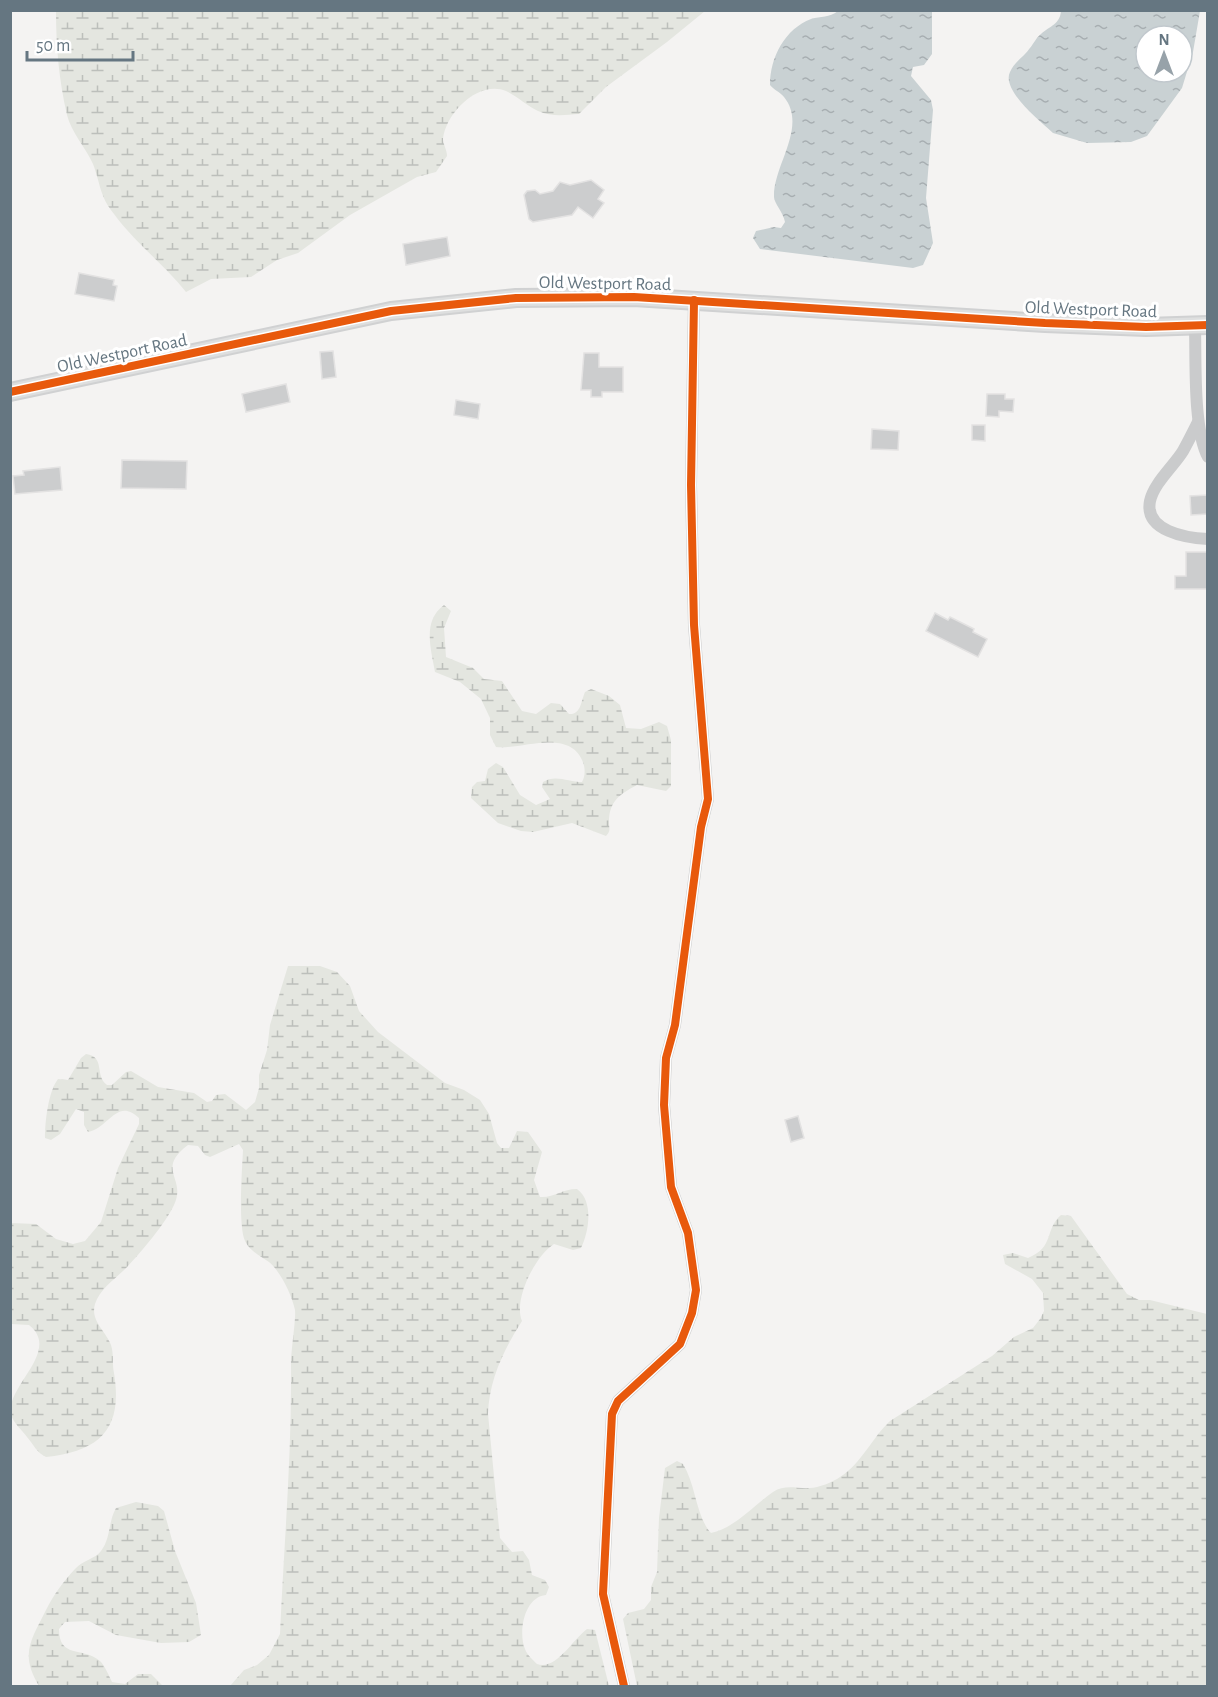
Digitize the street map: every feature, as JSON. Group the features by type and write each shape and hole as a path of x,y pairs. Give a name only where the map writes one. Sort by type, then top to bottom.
{"main road":[{"name":"Old Westport Road","path":"10,392 391,311 544,297 694,300 1045,324 1201,326"}],"street":[{"path":"624,1686 603,1594 612,1414 618,1401 680,1344 692,1313 696,1290 688,1233 671,1187 664,1105 666,1058 675,1025 701,827 708,799 694,625 691,485 694,300"},
{"path":"1201,326 1198,422 1200,440 1208,457"},
{"path":"1198,422 1183,451 1154,492 1150,502 1150,516 1157,525 1167,530 1208,539"}],"green space":[{"path":"56,10 705,11 606,87 579,114 543,113 506,91 495,89 475,94 457,109 445,129 443,139 447,156 436,172 417,177 350,215 298,253 277,260 251,277 211,279 186,292 114,214 101,190 93,164 72,128 67,115 58,63"},
{"path":"444,605 451,611 444,628 446,657 473,668 484,679 502,681 522,711 536,714 551,703 560,704 569,714 573,714 578,710 585,692 591,689 609,696 620,705 626,728 641,729 659,722 667,726 671,740 671,786 666,791 637,785 621,795 613,803 609,831 606,836 572,823 533,832 521,831 498,823 471,798 472,787 477,782 485,781 488,769 496,763 503,767 520,795 536,805 550,799 542,787 543,782 557,778 582,782 585,774 584,765 575,750 566,745 543,743 496,747 490,735 490,718 481,699 460,682 435,672 430,645 430,627 437,612"},
{"path":"288,966 320,966 337,972 350,986 359,1011 378,1032 445,1083 464,1090 480,1100 489,1114 497,1143 501,1148 509,1148 517,1131 528,1132 542,1152 534,1180 540,1197 577,1189 586,1201 588,1225 581,1248 573,1250 554,1244 533,1268 523,1291 520,1312 522,1321 494,1377 488,1414 500,1538 512,1552 523,1551 529,1560 532,1575 545,1580 549,1587 546,1595 532,1602 525,1616 522,1634 526,1651 537,1664 551,1663 587,1629 595,1630 609,1686 230,1686 244,1670 257,1665 269,1655 280,1634 289,1465 291,1358 295,1315 291,1297 277,1271 245,1241 241,1210 243,1150 239,1144 210,1157 205,1155 198,1146 188,1145 178,1154 172,1168 177,1188 174,1205 140,1253 97,1298 95,1316 111,1345 116,1392 111,1422 104,1433 81,1449 46,1457 37,1451 12,1417 11,1403 36,1357 39,1346 37,1335 29,1325 11,1324 11,1223 36,1224 56,1239 73,1244 85,1241 101,1222 118,1168 139,1124 139,1118 125,1111 119,1112 88,1132 84,1125 84,1112 76,1109 60,1134 51,1140 45,1138 49,1099 58,1079 68,1080 81,1058 86,1054 96,1059 103,1081 107,1085 112,1085 126,1072 131,1071 158,1087 194,1093 207,1102 212,1101 216,1095 225,1094 246,1110 255,1102 259,1088 259,1075 267,1050 270,1025"},
{"path":"1061,1215 1071,1216 1127,1294 1139,1300 1150,1300 1207,1314 1207,1686 637,1686 623,1619 628,1613 644,1609 651,1600 651,1587 657,1572 659,1518 665,1468 677,1461 683,1464 691,1481 702,1518 711,1533 736,1521 773,1492 787,1487 813,1488 837,1479 854,1465 890,1421 992,1356 1014,1337 1033,1328 1044,1311 1043,1293 1032,1279 1005,1264 1003,1255 1013,1253 1028,1258 1036,1254 1046,1244 1052,1226"},
{"path":"136,1502 158,1506 164,1511 175,1551 196,1603 201,1635 189,1642 161,1643 116,1635 89,1621 65,1622 59,1629 63,1645 100,1661 112,1682 125,1684 138,1674 151,1674 163,1686 39,1686 30,1664 30,1646 49,1604 75,1569 101,1551 116,1508"}],"water":[{"path":"838,11 932,11 932,54 924,65 913,67 911,76 931,100 933,110 926,198 933,243 923,265 913,268 760,249 753,238 756,231 774,227 781,228 785,222 774,197 775,185 788,146 792,121 790,109 784,97 770,85 776,54 787,37 802,24"},
{"path":"1061,11 1200,11 1194,46 1194,24 1134,24 1134,84 1183,84 1147,136 1131,142 1087,143 1053,133 1023,105 1011,87 1010,72 1038,37 1057,22"}],"building":[{"path":"591,180 604,190 598,199 604,203 593,218 578,207 572,215 533,222 529,219 524,195 527,191 535,190 540,194 553,191 560,182 570,185"},
{"path":"447,237 450,256 406,265 403,244"},
{"path":"79,273 114,280 113,285 117,286 114,301 75,294"},
{"path":"333,351 336,377 322,379 320,352"},
{"path":"584,353 599,353 599,367 623,367 623,392 602,392 602,397 591,397 591,390 581,390"},
{"path":"286,384 290,402 246,412 242,394"},
{"path":"987,394 1005,394 1005,399 1014,399 1013,412 999,411 999,417 986,416"},
{"path":"456,400 480,404 478,419 454,415"},
{"path":"972,425 985,425 985,441 972,440"},
{"path":"872,429 899,431 898,450 871,449"},
{"path":"122,460 187,461 186,489 121,488"},
{"path":"60,467 62,490 15,494 13,476 24,475 23,471"},
{"path":"1208,495 1208,514 1191,515 1190,496"},
{"path":"1186,552 1208,552 1208,589 1175,589 1175,576 1186,576"},
{"path":"935,613 948,620 950,617 974,629 973,632 987,639 978,657 926,631"},
{"path":"798,1116 804,1138 791,1142 785,1120"}],"cycle path":[{"path":"10,392 391,311 516,298 634,297 1045,323 1146,327 1208,325"},
{"path":"624,1686 603,1594 612,1414 618,1401 680,1344 692,1313 696,1290 688,1233 671,1187 664,1105 666,1058 675,1025 701,827 708,799 694,625 691,485 694,300"}]}
